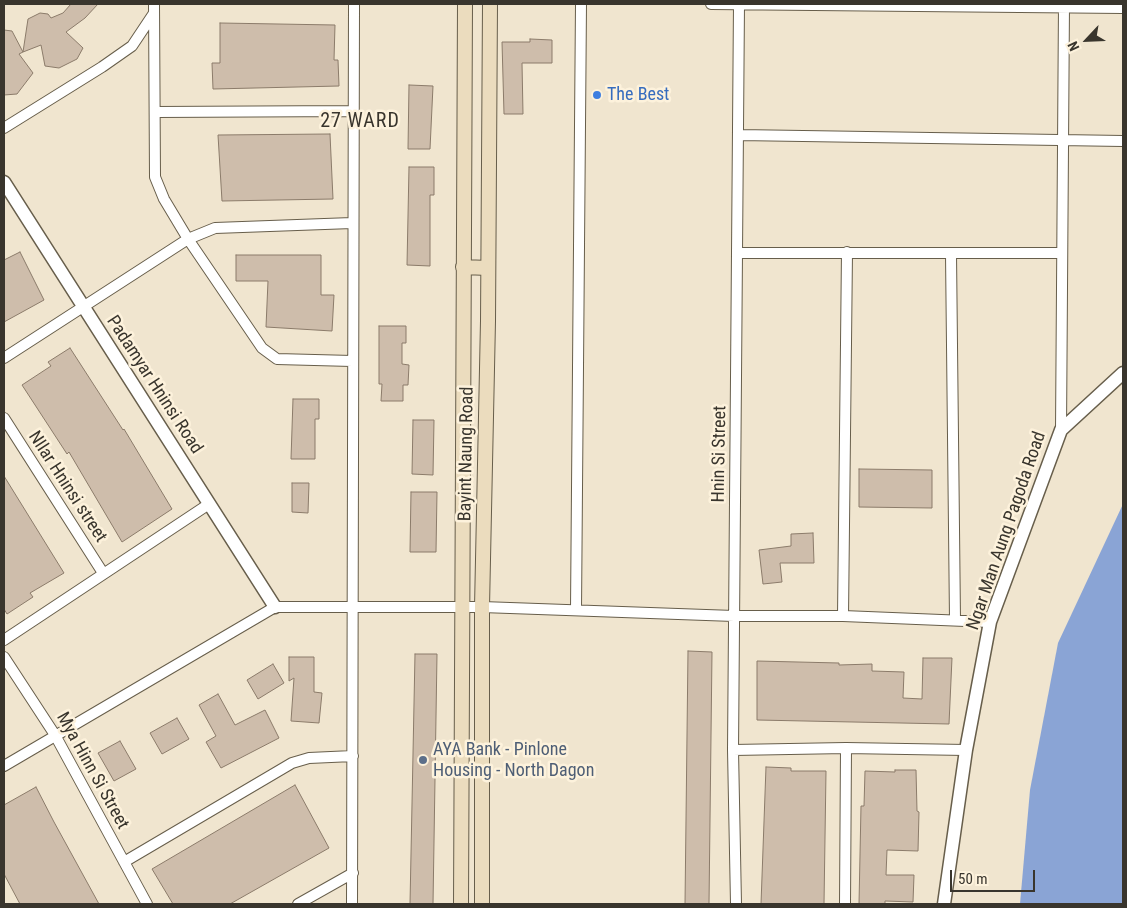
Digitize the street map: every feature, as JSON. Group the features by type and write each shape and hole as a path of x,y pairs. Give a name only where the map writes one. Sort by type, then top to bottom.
{"main road":[{"name":"Bayint Naung Road","path":"461,904 465,4"},
{"name":"Bayint Naung Road","path":"482,904 482,607 488,268 490,4"},
{"path":"463,267 488,268"}],"street":[{"path":"352,904 352,111 354,4"},
{"path":"576,609 581,4"},
{"path":"711,4 1064,5 1123,8"},
{"name":"Hnin Si Street","path":"736,904 733,750 739,4"},
{"path":"1061,430 1064,5"},
{"path":"154,9 156,112 154,177 164,199 188,239 262,348 276,359 352,361"},
{"path":"4,128 132,46 154,9"},
{"path":"156,112 352,111"},
{"path":"739,135 1123,141"},
{"name":"Padamyar Hninsi Road","path":"4,182 275,607"},
{"path":"4,358 188,239 215,228 352,223"},
{"path":"843,616 847,252"},
{"path":"738,253 1061,253"},
{"path":"951,254 955,620"},
{"name":"Ngar Man Aung Pagoda Road","path":"944,904 966,750 990,622 1061,430 1123,373"},
{"name":"NIlar Hninsi street","path":"4,418 103,573"},
{"path":"4,640 209,504"},
{"path":"4,766 275,607 482,607 734,616 843,616 990,622"},
{"name":"Mya Hinn Si Street","path":"4,657 56,735 147,904"},
{"path":"845,904 846,748"},
{"path":"733,750 846,748 966,750"},
{"path":"124,862 292,763 309,758 353,756"},
{"path":"298,904 353,873"}],"water":[{"path":"1123,504 1123,904 1020,904 1030,790 1058,643"}],"building":[{"path":"71,4 98,4 85,18 66,32 83,48 77,59 59,68 45,66 41,45 23,52 28,19 40,13 48,14 51,18 63,13"},
{"path":"220,23 335,25 334,60 338,60 339,86 213,89 212,63 220,63"},
{"path":"4,30 12,31 23,52 19,54 33,73 17,94 4,95"},
{"path":"530,39 552,40 552,63 522,63 523,114 504,114 502,42 530,42"},
{"path":"409,85 433,86 430,149 408,149"},
{"path":"330,134 333,199 222,201 218,135"},
{"path":"409,167 434,167 434,195 430,195 430,266 407,265"},
{"path":"20,252 44,300 4,322 4,260"},
{"path":"236,255 321,255 321,295 334,295 332,331 266,327 268,281 236,281"},
{"path":"379,326 406,326 406,343 402,343 402,364 409,365 408,385 403,385 403,401 381,401 382,384 379,384"},
{"path":"70,348 124,429 172,509 122,542 69,452 67,454 22,385 51,366 48,362"},
{"path":"293,399 319,399 319,419 315,419 315,459 291,459"},
{"path":"413,420 434,420 433,475 412,474"},
{"path":"859,469 932,470 932,508 859,507"},
{"path":"4,476 64,573 30,593 33,597 7,614 4,609"},
{"path":"292,483 309,483 308,513 292,512"},
{"path":"411,492 437,492 436,552 410,552"},
{"path":"813,533 814,563 780,563 782,582 763,584 759,550 791,546 791,534"},
{"path":"688,651 712,652 709,904 685,904"},
{"path":"415,654 437,654 433,904 410,904"},
{"path":"289,657 314,657 314,692 322,693 319,723 291,721 294,678 289,681"},
{"path":"923,658 952,658 949,724 757,720 757,661 839,663 839,665 872,664 872,671 904,672 903,698 922,699"},
{"path":"273,664 284,683 258,699 247,680"},
{"path":"218,694 235,725 265,710 279,738 221,768 206,742 216,736 199,705"},
{"path":"177,718 189,739 162,754 150,733"},
{"path":"120,741 136,769 114,781 98,753"},
{"path":"766,767 791,768 791,771 826,771 824,904 761,904"},
{"path":"895,770 916,770 917,811 919,812 918,851 887,850 886,875 914,875 913,902 885,901 885,904 859,904 861,806 864,806 865,771 895,772"},
{"path":"295,785 329,848 230,904 173,904 152,869"},
{"path":"36,787 99,904 20,904 4,874 4,805"}],"place":[{"name":"The Best","path":"597,95"},
{"name":"AYA Bank - Pinlone Housing - North Dagon","path":"423,760"}],"district":[{"name":"27 WARD","path":"360,122"}]}
